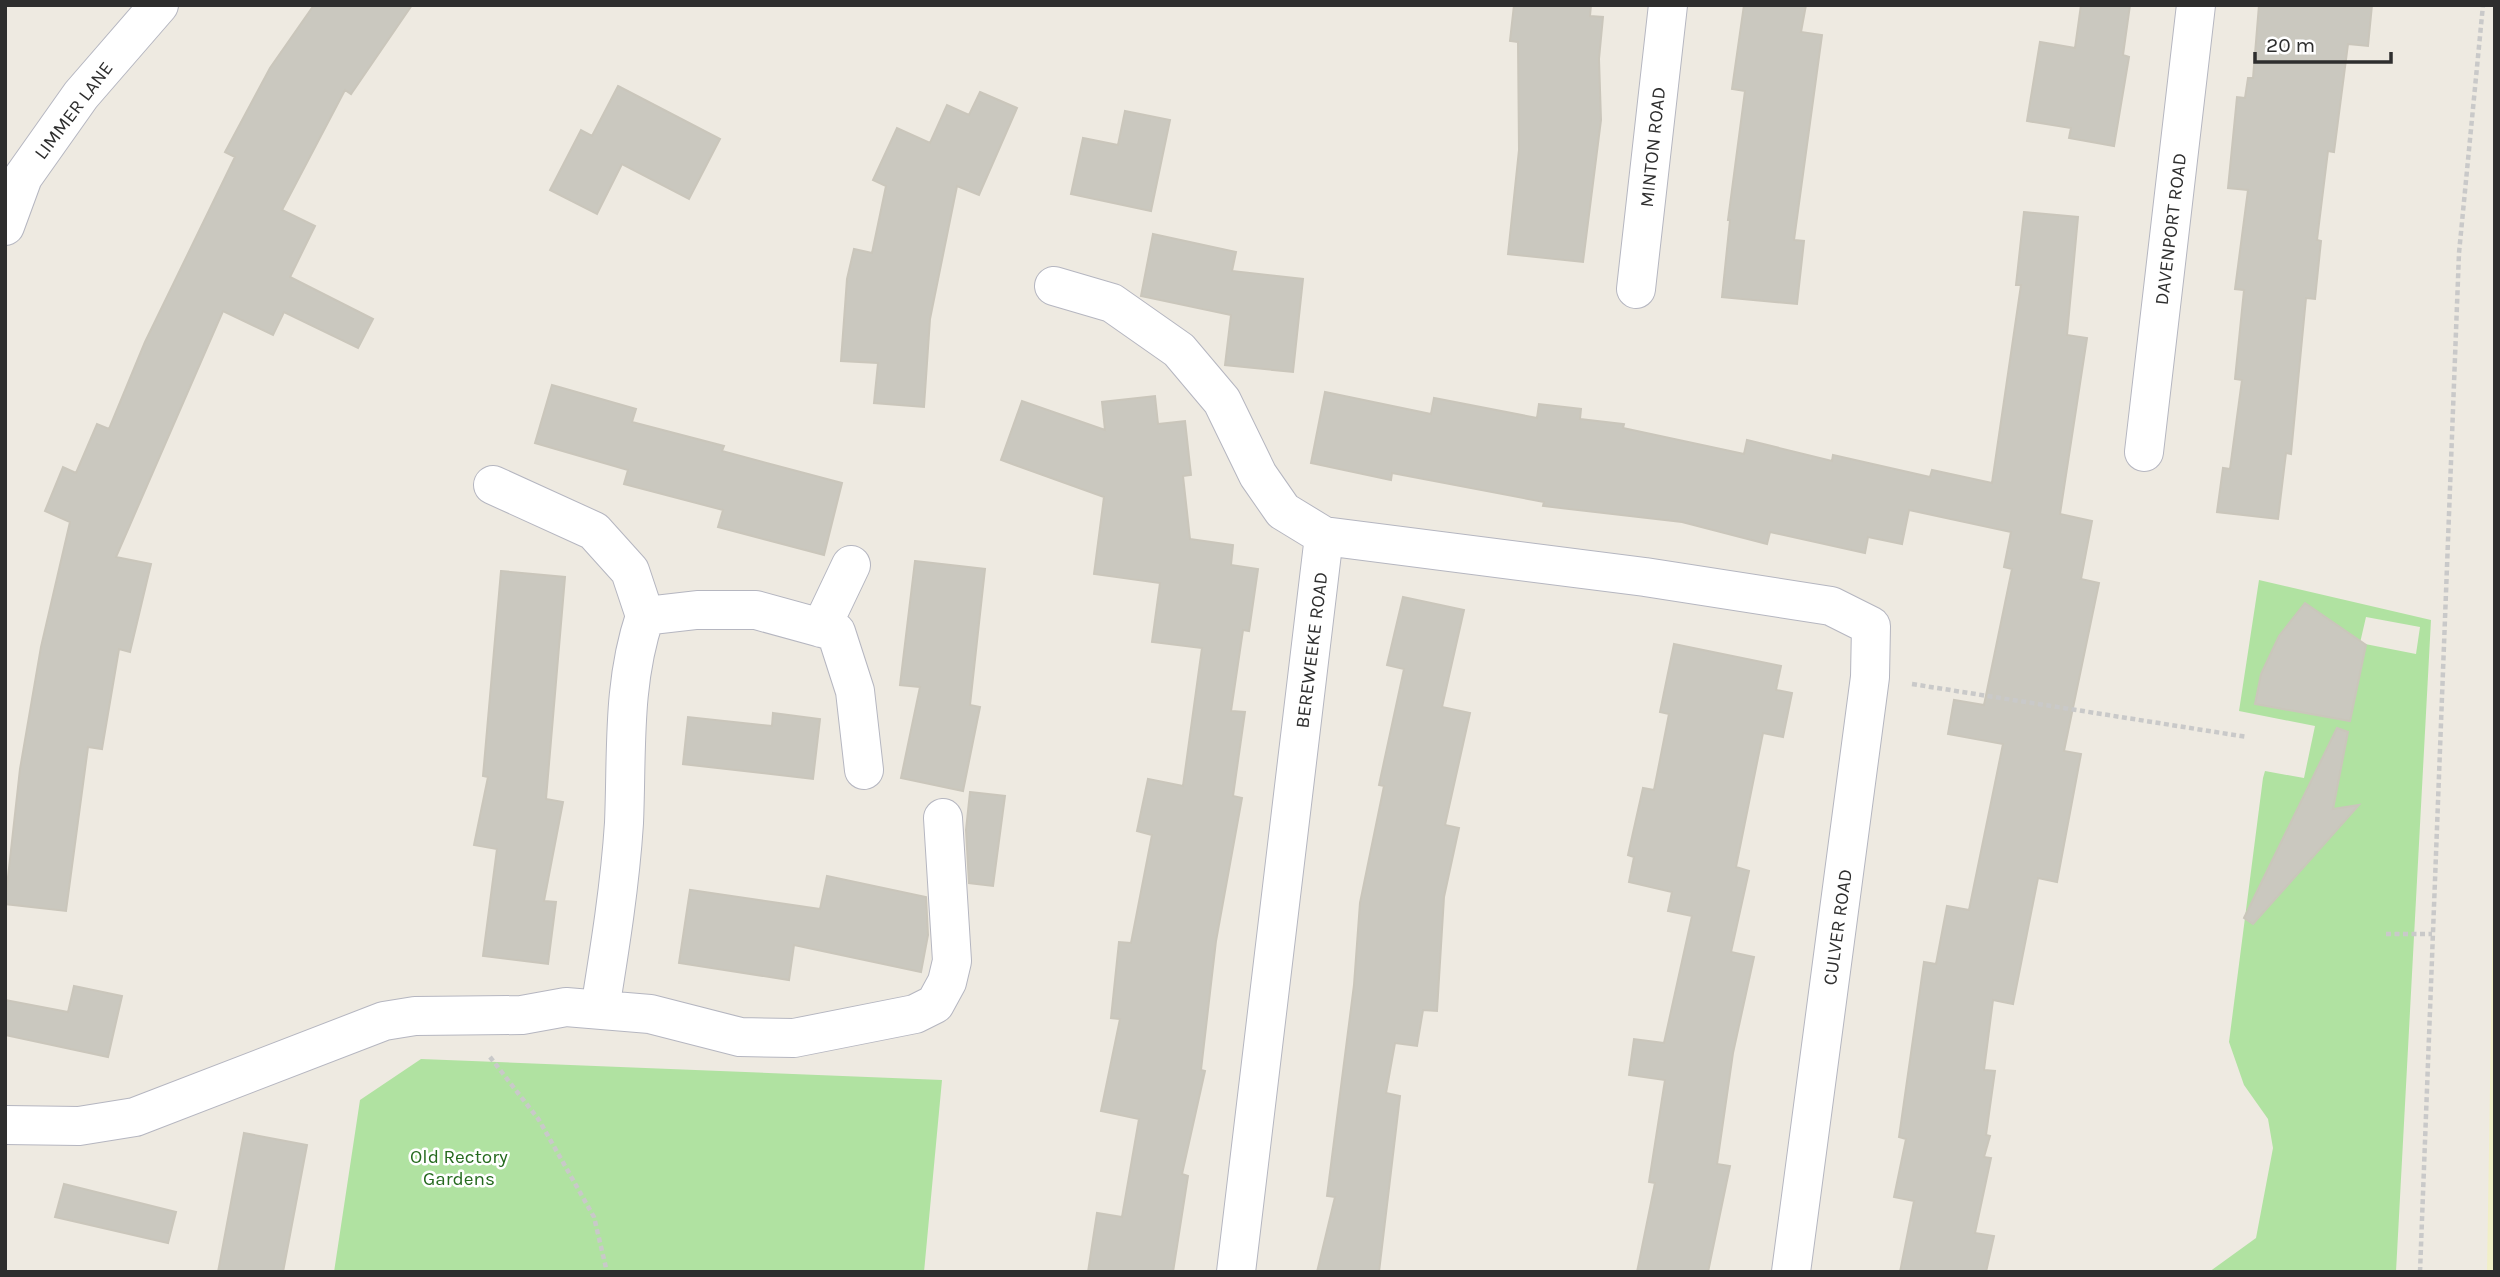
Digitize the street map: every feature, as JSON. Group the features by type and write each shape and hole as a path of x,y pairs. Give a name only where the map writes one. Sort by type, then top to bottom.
{"street":[{"name":"LIMMER LANE","path":"5,226 14,175 80,94 159,5"},
{"name":"MINTON ROAD","path":"1636,289 1668,5"},
{"name":"DAVENPORT ROAD","path":"2144,452 2196,5"},
{"path":"1054,286 1112,303 1179,350 1222,401 1258,475 1283,510 1324,536"},
{"path":"493,485 594,531 630,571 645,616 634,649 624,729 624,823 616,907 600,1009"},
{"name":"CULVER ROAD","path":"1324,536 1631,576 1831,606 1871,626 1870,677 1791,1272"},
{"name":"BEREWEEKE ROAD","path":"1236,1272 1324,536"},
{"path":"821,628 851,565"},
{"path":"645,616 697,610 756,610 836,632 855,691 863,770"},
{"path":"5,1125 79,1126 135,1117 384,1021 415,1016 522,1016 566,1007 650,1014 740,1037 794,1038 915,1014 935,1004 947,982 952,961 943,818"}],"path":[{"path":"2420,1272 2459,253 2483,5"},
{"path":"1870,677 2247,737"},
{"path":"2386,934 2432,934"},
{"path":"468,1016 474,1037 538,1120 594,1217 607,1272"}],"green space":[{"path":"2259,580 2431,620 2396,1272 2209,1272 2256,1238 2273,1148 2268,1119 2244,1085 2229,1042 2263,778 2265,771 2304,778 2315,726 2239,711","holes":["2366,617 2420,627 2416,654 2360,643"]},
{"name":"Old Rectory Gardens","path":"421,1059 942,1080 924,1272 334,1272 360,1100"}],"sand":[{"path":"2495,811 2495,1272 2487,1272 2494,839"}],"building":[{"path":"314,5 412,5 351,94 345,90 282,210 315,226 290,277 373,319 358,348 284,312 273,335 223,311 116,557 151,564 130,652 119,649 102,749 88,747 66,911 5,904 20,769 41,647 70,522 45,511 63,467 76,473 97,424 109,429 145,342 235,157 225,152 270,68"},
{"path":"1514,5 1591,5 1590,16 1603,17 1599,59 1601,120 1583,262 1508,254 1519,150 1518,42 1510,41"},
{"path":"1744,5 1806,5 1801,32 1822,35 1794,240 1804,241 1797,304 1722,297 1728,220 1745,91 1732,89"},
{"path":"2081,5 2130,5 2123,55 2129,57 2114,146 2069,138 2071,128 2027,121 2040,42 2075,48"},
{"path":"2259,5 2372,5 2368,46 2348,44 2334,152 2328,151 2317,240 2321,241 2315,299 2306,298 2291,454 2286,453 2278,519 2217,512 2223,468 2230,469 2242,380 2235,379 2244,290 2235,289 2248,190 2228,188 2237,97 2245,98 2248,78 2253,78"},
{"path":"618,86 720,139 689,199 622,164 597,214 550,190 581,130 592,136"},
{"path":"980,92 1017,108 979,195 957,186 930,319 924,407 874,403 878,363 841,361 847,279 854,249 872,253 886,186 873,180 897,128 930,143 947,105 969,115"},
{"path":"1125,111 1170,120 1151,211 1071,194 1083,138 1118,145"},
{"path":"2024,212 2078,217 2067,335 2087,338 2060,514 2092,521 2081,579 2099,583 2064,751 2081,754 2057,882 2038,878 2013,1004 1993,1000 1984,1070 1995,1071 1986,1135 1990,1136 1984,1157 1991,1158 1975,1233 1994,1236 1986,1272 1900,1272 1914,1201 1894,1197 1906,1139 1899,1137 1924,962 1936,964 1947,906 1969,910 2003,744 1948,734 1954,700 1984,705 2012,569 2004,567 2011,532 1909,510 1902,544 1868,537 1865,553 1770,532 1767,544 1682,522 1543,506 1544,502 1392,473 1391,480 1311,463 1325,392 1431,414 1434,398 1537,418 1539,404 1581,409 1580,419 1624,424 1623,428 1744,454 1747,440 1832,461 1833,455 1930,477 1932,470 1992,483 2021,285 2016,285"},
{"path":"1153,234 1236,252 1232,271 1303,279 1293,372 1225,365 1231,315 1141,296"},
{"path":"552,385 636,409 632,422 724,446 722,451 842,483 824,555 718,527 723,510 624,484 628,470 535,443"},
{"path":"1155,396 1158,424 1185,421 1191,475 1183,476 1190,539 1233,545 1231,565 1258,569 1249,631 1243,630 1231,711 1245,712 1233,796 1242,798 1216,941 1201,1070 1205,1071 1182,1174 1188,1176 1173,1272 1088,1272 1097,1213 1122,1217 1139,1119 1101,1111 1120,1019 1111,1018 1119,942 1131,943 1152,835 1137,831 1148,779 1183,786 1202,648 1152,642 1160,583 1094,574 1104,497 1001,460 1022,401 1105,430 1102,402"},
{"path":"915,561 985,569 970,705 980,707 963,791 901,778 920,687 900,685"},
{"path":"501,571 565,577 546,799 563,802 544,901 556,902 548,964 483,956 497,849 474,845 488,777 483,776"},
{"path":"1403,597 1464,610 1442,707 1470,713 1445,825 1459,828 1444,897 1437,1011 1423,1010 1417,1046 1395,1043 1386,1093 1400,1096 1379,1272 1317,1272 1335,1197 1327,1196 1354,985 1360,903 1384,786 1379,785 1404,669 1387,665"},
{"path":"2305,603 2366,645 2350,721 2255,704 2261,674 2279,636"},
{"path":"1674,644 1781,666 1776,690 1792,693 1783,737 1763,733 1736,867 1749,871 1731,952 1754,957 1733,1053 1717,1164 1730,1166 1708,1272 1637,1272 1655,1183 1649,1182 1665,1080 1629,1075 1634,1039 1664,1043 1692,916 1668,911 1672,892 1629,882 1634,857 1628,855 1643,788 1654,790 1669,714 1660,712"},
{"path":"773,713 820,719 813,779 683,764 688,717 772,726"},
{"path":"2337,728 2348,732 2333,809 2359,805 2253,924 2244,918"},
{"path":"970,792 1005,796 993,886 969,883 966,830"},
{"path":"827,876 926,897 928,935 921,972 794,945 789,980 679,963 690,890 820,909"},
{"path":"74,986 122,996 108,1057 5,1035 5,1000 68,1012"},
{"path":"244,1133 307,1145 283,1272 218,1272"},
{"path":"64,1184 176,1212 168,1243 55,1217"}]}
